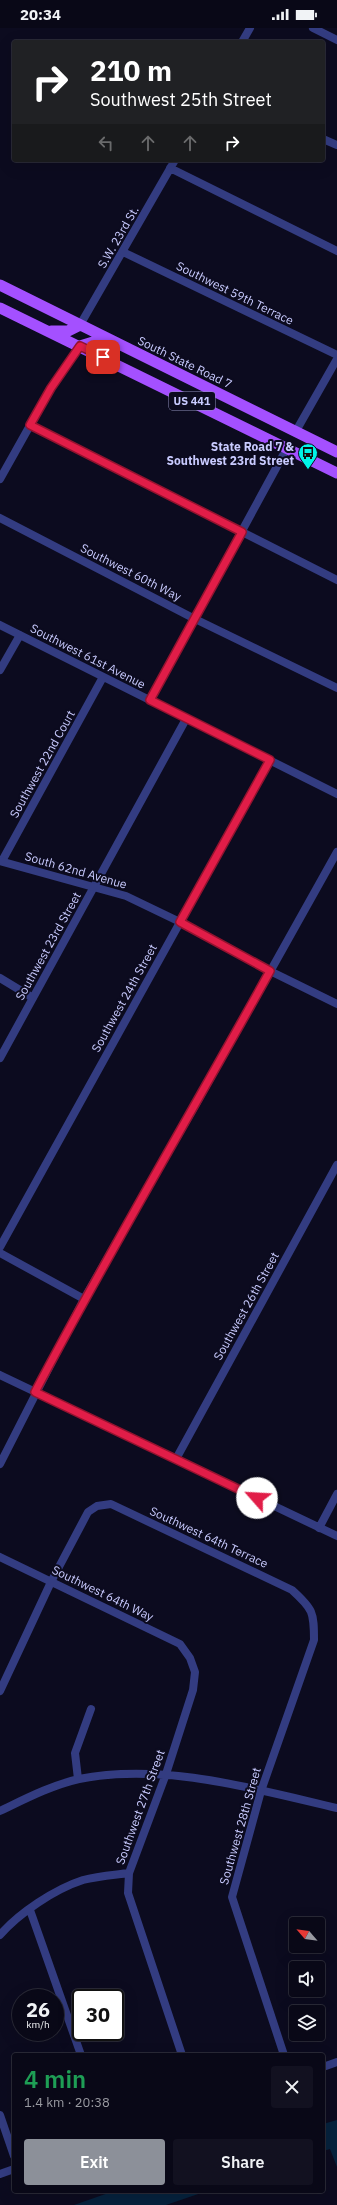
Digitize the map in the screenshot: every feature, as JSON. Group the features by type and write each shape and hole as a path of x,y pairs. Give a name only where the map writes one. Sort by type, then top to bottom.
{"main road":[{"name":"South State Road 7","path":"0,285 337,452"},
{"name":"US 441","path":"0,308 337,473"},
{"path":"47,330 68,331 80,325"},
{"path":"80,346 93,342 113,341"}],"street":[{"path":"243,40 250,28"},
{"path":"313,28 337,40"},
{"path":"325,140 337,145"},
{"name":"S.W. 23rd St.","path":"80,325 174,162"},
{"path":"170,168 337,251"},
{"name":"Southwest 59th Terrace","path":"123,252 337,356"},
{"path":"0,479 51,388 80,346"},
{"path":"296,431 337,359"},
{"path":"30,425 337,580"},
{"path":"150,700 193,618 242,532 287,448"},
{"name":"Southwest 60th Way","path":"0,518 193,618 337,688"},
{"name":"Southwest 61st Avenue","path":"0,625 337,794"},
{"path":"0,670 20,635"},
{"name":"Southwest 22nd Court","path":"1,861 103,677"},
{"name":"Southwest 23rd Street","path":"0,1058 186,719"},
{"name":"Southwest 24th Street","path":"0,1247 270,760"},
{"path":"0,1464 35,1392 84,1299 196,1104 337,852"},
{"name":"South 62nd Avenue","path":"1,861 95,886 126,896 180,922 270,971 337,1004"},
{"path":"0,978 33,998"},
{"name":"Southwest 26th Street","path":"176,1459 337,1165"},
{"path":"0,1253 84,1299"},
{"path":"0,1375 337,1536"},
{"path":"319,1528 337,1494"},
{"name":"Southwest 64th Terrace","path":"51,1582 88,1512 96,1506 111,1504 292,1590 307,1604"},
{"name":"Southwest 64th Way","path":"0,1556 180,1644 190,1658"},
{"path":"0,1691 51,1582"},
{"name":"Southwest 28th Street","path":"283,2053 232,1897 261,1791 314,1640 314,1617 307,1604"},
{"name":"Southwest 27th Street","path":"181,2053 128,1893 129,1873 166,1774 194,1690 194,1672 190,1658"},
{"path":"78,1779 75,1752 91,1710"},
{"path":"0,1811 34,1794 78,1779 124,1773 166,1774 261,1791 337,1808"},
{"path":"0,1935 9,1924 56,1892 84,1880 129,1873"},
{"path":"30,1910 80,2053"},
{"path":"325,2066 337,2062"},
{"path":"0,2115 12,2150"},
{"path":"0,2174 12,2170"}],"water":[{"path":"337,2120 337,2167 330,2149 325,2150 325,2123"},
{"path":"108,2193 201,2193 166,2205 74,2205"}],"place":[{"name":"State Road 7 & Southwest 23rd Street","path":"308,470"}],"route":[{"path":"103,357 80,346 51,388 30,425 242,532 193,618 150,700 270,760 180,922 270,971 196,1104 84,1299 35,1392 257,1498"}]}
